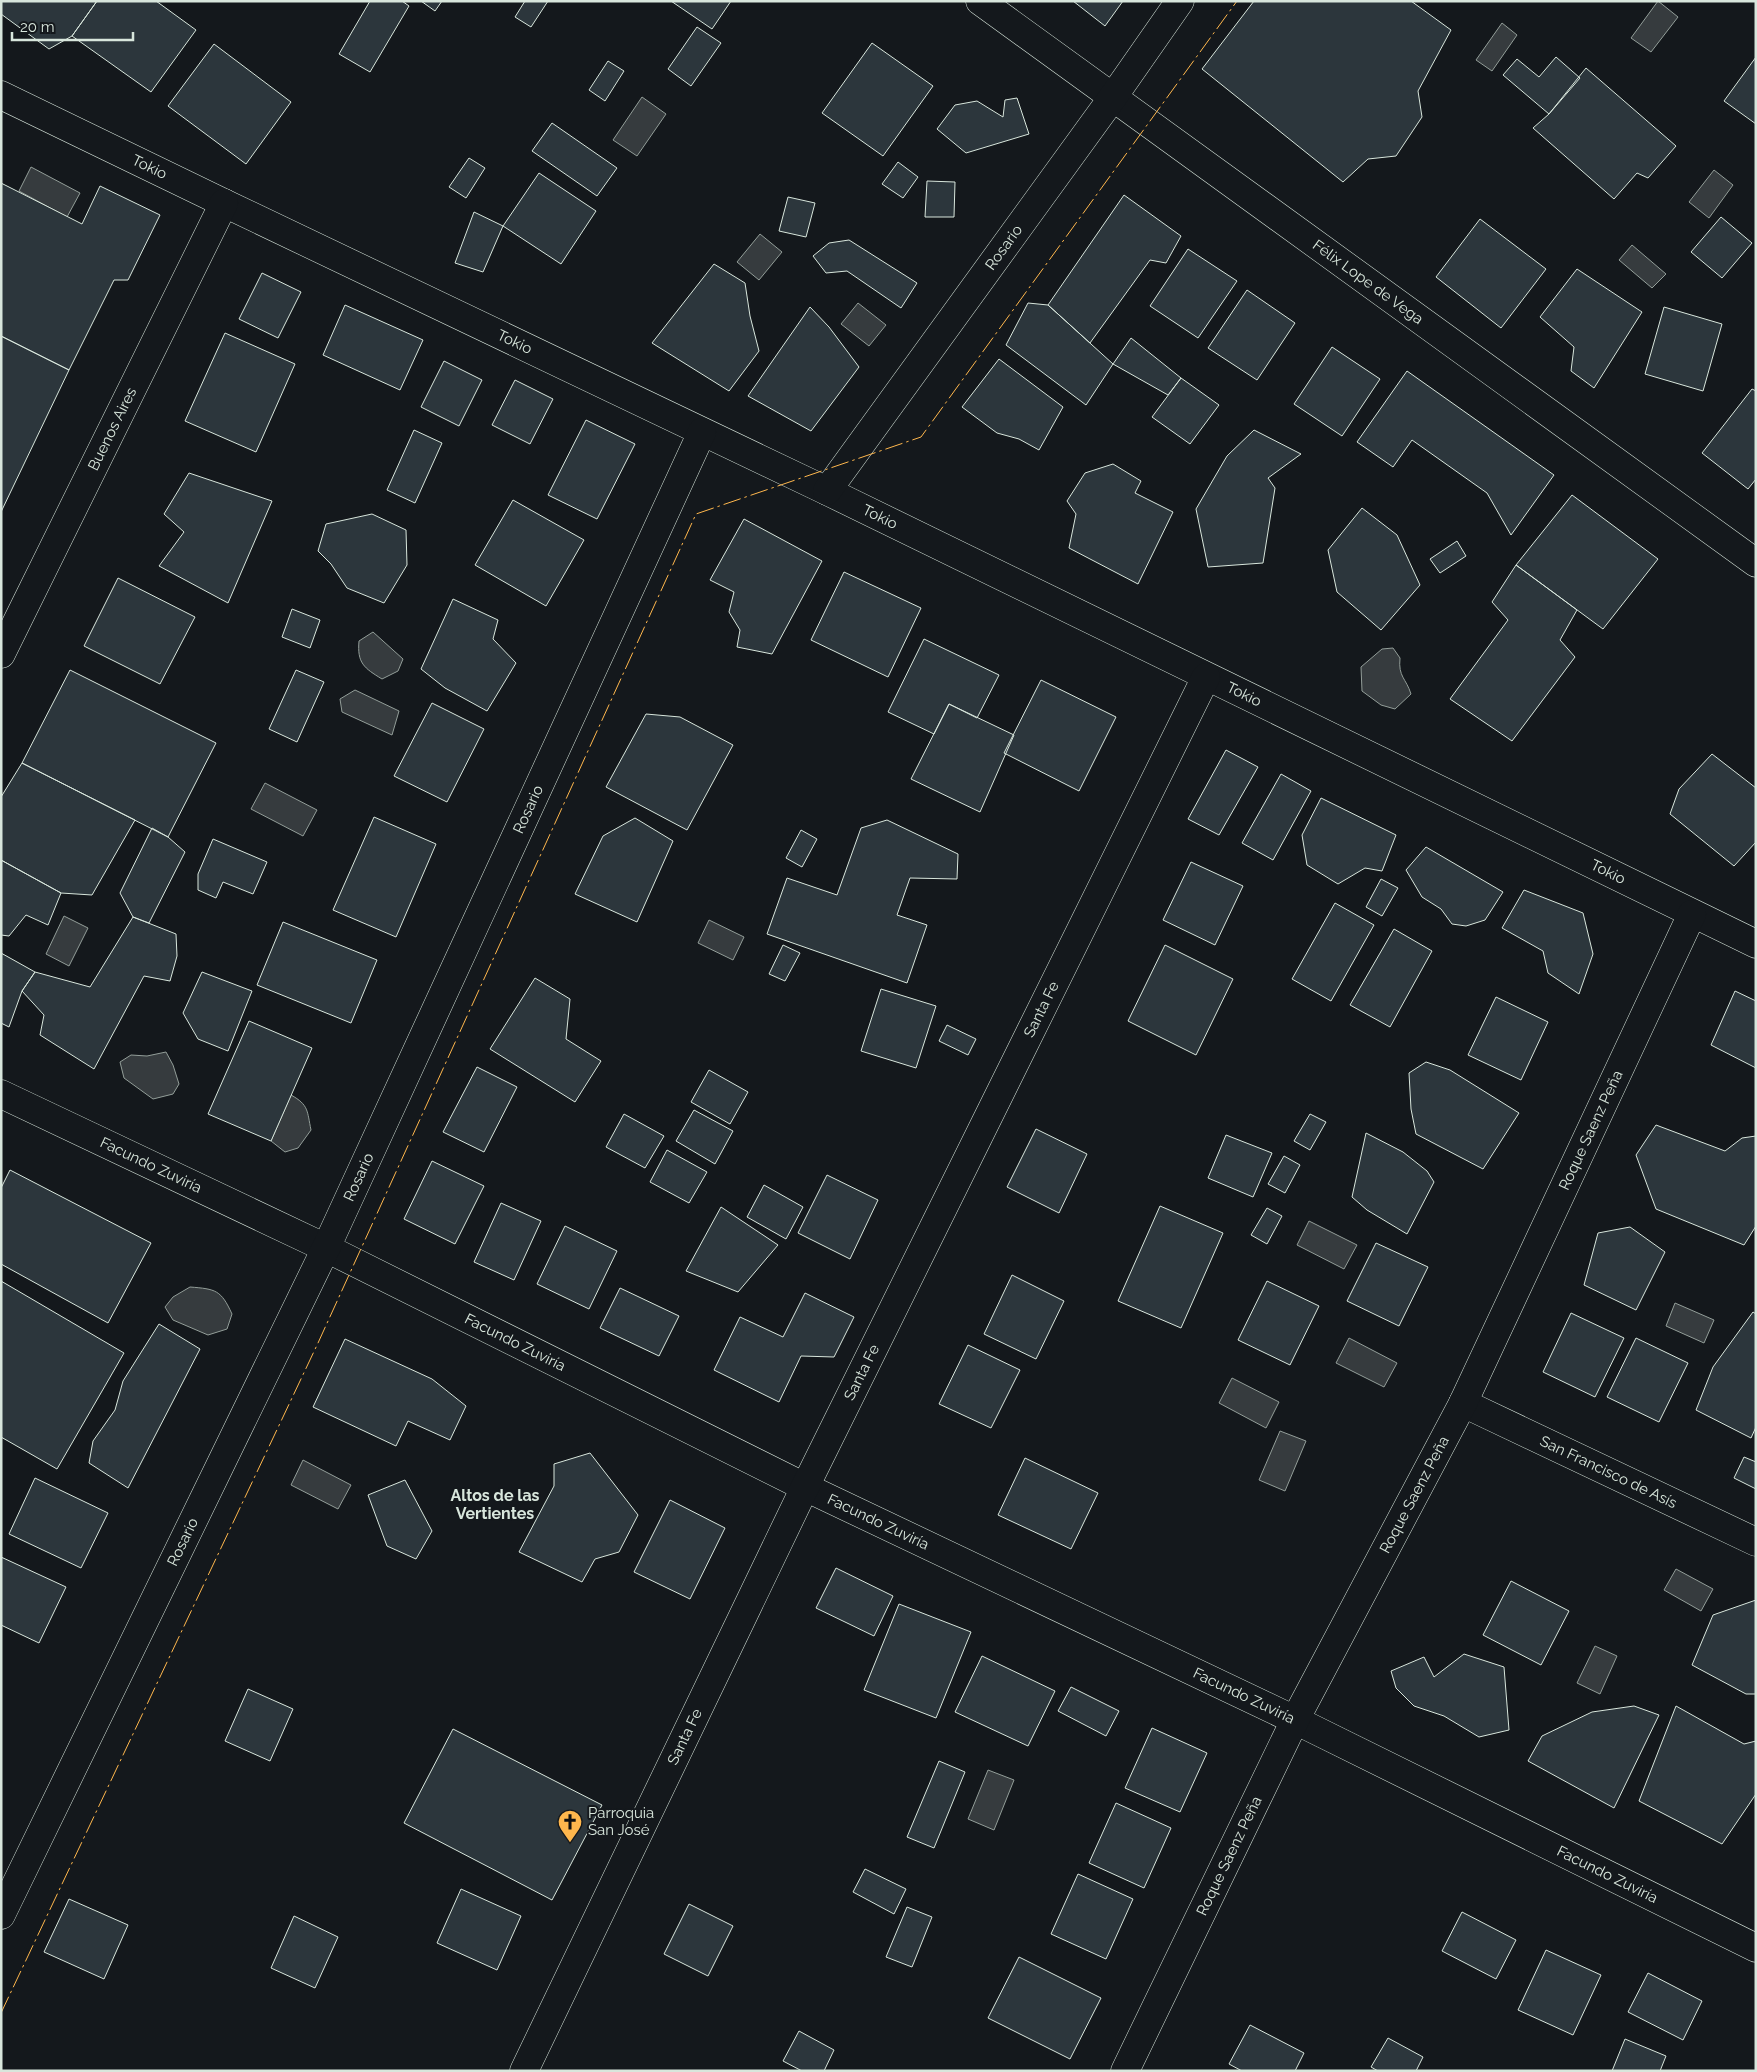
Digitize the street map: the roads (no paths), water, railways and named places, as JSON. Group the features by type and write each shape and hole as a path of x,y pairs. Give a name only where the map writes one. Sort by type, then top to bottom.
{"street":[{"name":"Félix Lope de Vega","path":"980,1 1756,564"},
{"name":"Rosario","path":"827,491 1114,97 1180,1"},
{"name":"Tokio","path":"1,95 224,204 827,491 1756,944"},
{"name":"Buenos Aires","path":"1,654 224,204"},
{"name":"Rosario","path":"1,1915 326,1248 702,432"},
{"name":"Santa Fe","path":"524,2071 805,1487 1206,677"},
{"name":"Roque Saenz Peña","path":"1125,2071 1295,1720 1463,1403 1692,914"},
{"name":"Facundo Zuviría","path":"1,1094 326,1248 805,1487 1295,1720 1756,1948"},
{"name":"San Francisco de Asís","path":"1463,1403 1756,1542"}],"place":[{"name":"Parroquia San José","path":"570,1843"}],"district":[{"name":"Altos de las Vertientes","path":"495,1504"}]}
